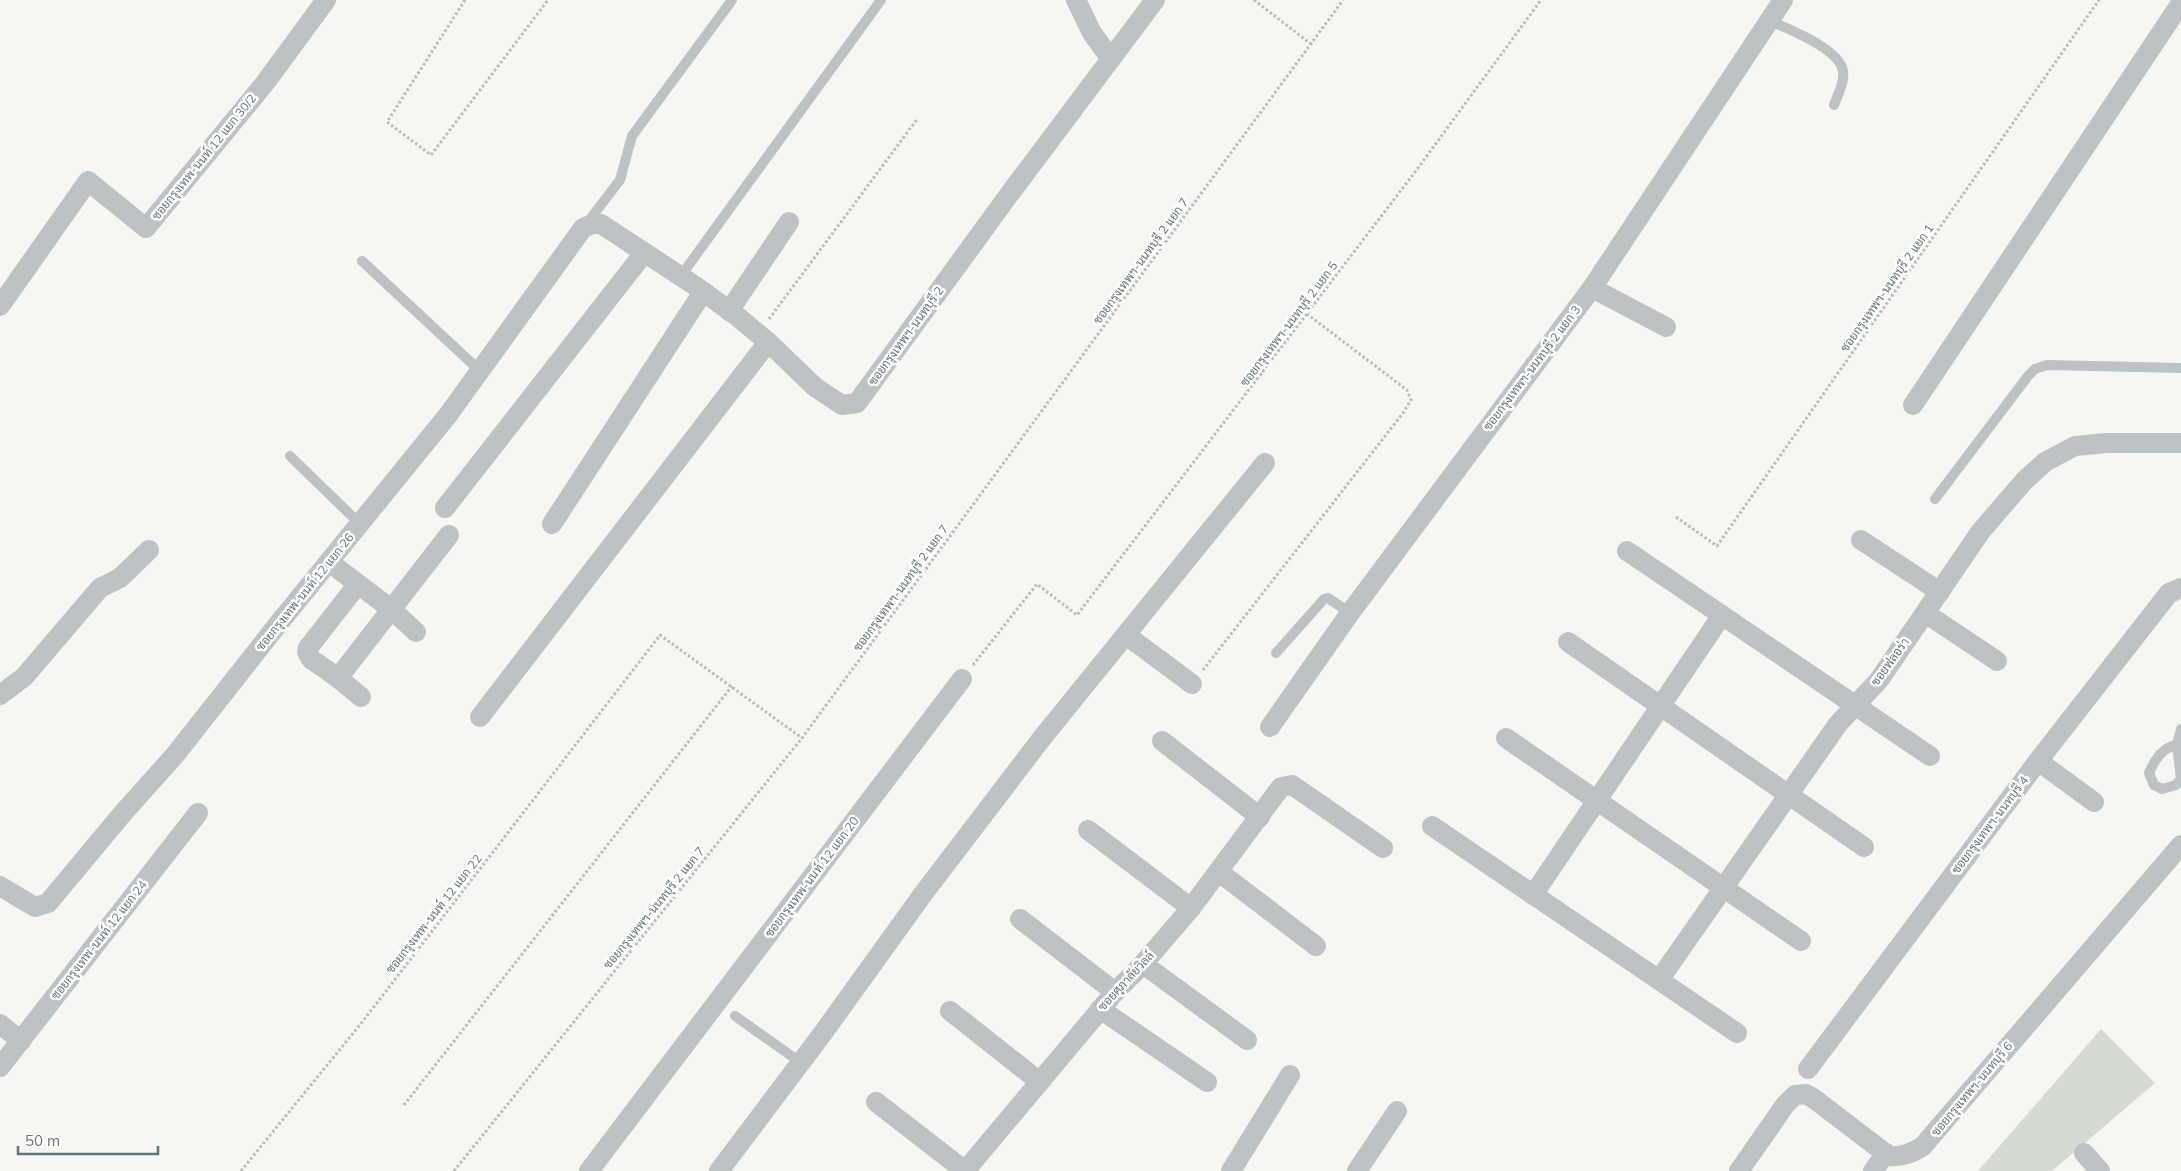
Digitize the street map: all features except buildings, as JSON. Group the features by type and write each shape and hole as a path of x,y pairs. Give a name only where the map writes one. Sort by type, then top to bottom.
{"street":[{"name":"ซอยกรุงเทพ-นนท์ 12 แยก 30/2","path":"0,306 88,181 146,228 265,82 326,0"},
{"path":"1076,0 1092,33 1111,59"},
{"name":"ซอยกรุงเทพฯ-นนทบุรี 2","path":"583,228 593,224 601,224 729,311 763,338 815,387 842,405 857,403 1005,200 1155,0"},
{"name":"ซอยกรุงเทพฯ-นนทบุรี 2 แยก 3","path":"1270,727 1350,613 1592,288 1783,0"},
{"path":"1913,405 2181,3"},
{"path":"729,311 789,222"},
{"name":"ซอยกรุงเทพ-นนท์ 12 แยก 26","path":"0,886 35,908 48,903 123,813 175,756 448,416 583,228"},
{"path":"445,508 644,253"},
{"path":"1592,288 1666,327"},
{"path":"552,524 702,292"},
{"path":"480,717 763,338"},
{"name":"ซอยฟลอร่า","path":"1659,980 1838,724 1879,680 1981,531 2025,480 2045,462 2075,446 2107,443 2181,443"},
{"path":"719,1171 941,870 1042,738 1265,463"},
{"path":"338,678 449,535"},
{"path":"1861,540 1940,592"},
{"path":"0,695 24,677 100,588 120,578 149,550"},
{"path":"1627,551 1930,756"},
{"path":"329,562 391,609 416,632"},
{"path":"358,584 308,648 307,652 311,660 338,678 361,697"},
{"name":"ซอยกรุงเทพฯ-นนทบุรี 4","path":"1808,1069 2038,761 2169,594 2181,588"},
{"path":"1925,613 1997,661"},
{"path":"1533,895 1722,615"},
{"path":"1126,635 1192,684"},
{"path":"1568,642 1864,847"},
{"name":"ซอยกรุงเทพ-นนท์ 12 แยก 20","path":"589,1171 962,679"},
{"path":"1506,738 1801,941"},
{"path":"1162,741 1260,817"},
{"path":"2038,761 2094,802"},
{"name":"ซอยศุภาลัยวิลล์","path":"965,1171 1100,1009 1143,964 1191,908 1281,787 1292,785 1383,848"},
{"name":"ซอยกรุงเทพ-นนท์ 12 แยก 24","path":"0,1067 198,813"},
{"path":"1432,826 1737,1033"},
{"path":"1088,830 1191,908"},
{"name":"ซอยกรุงเทพฯ-นนทบุรี 6","path":"1886,1153 1889,1156 1901,1157 1923,1146 2181,845"},
{"path":"1219,872 1316,946"},
{"path":"1020,919 1115,992"},
{"path":"1143,964 1247,1040"},
{"path":"1100,1009 1207,1082"},
{"path":"950,1012 1040,1082"},
{"path":"0,1024 21,1041"},
{"path":"1231,1171 1290,1075"},
{"path":"1739,1171 1785,1105 1795,1095 1806,1094 1886,1153 1873,1171"},
{"path":"876,1102 965,1171"},
{"path":"1357,1171 1397,1111"},
{"path":"2084,1153 2100,1171"}],"lane":[{"path":"583,228 620,180 632,136 732,0"},
{"path":"680,277 882,0"},
{"path":"1770,21 1806,35 1827,51 1842,66 1843,80 1834,105"},
{"path":"362,261 480,371"},
{"path":"1935,499 2035,369 2047,366 2181,368"},
{"path":"290,456 360,524"},
{"path":"1276,653 1324,599 1328,598 1350,613"},
{"path":"2179,745 2181,729"},
{"path":"735,1016 800,1062"}],"path":[{"path":"465,0 387,122 431,155 548,0"},
{"path":"1254,0 1311,44"},
{"name":"ซอยกรุงเทพฯ-นนทบุรี 2 แยก 7","path":"454,1171 802,738 1344,0"},
{"name":"ซอยกรุงเทพฯ-นนทบุรี 2 แยก 5","path":"962,679 1037,584 1077,615 1418,168 1541,0"},
{"name":"ซอยกรุงเทพฯ-นนทบุรี 2 แยก 1","path":"1676,517 1717,546 2099,0"},
{"path":"763,338 918,118"},
{"path":"1192,684 1411,400 1407,390 1307,314"},
{"name":"ซอยกรุงเทพ-นนท์ 12 แยก 22","path":"241,1171 362,1021 660,635 732,686"},
{"path":"404,1106 732,686 802,738"}],"shaded area":[{"path":"2101,1029 2155,1083 2052,1171 1978,1171"}]}
